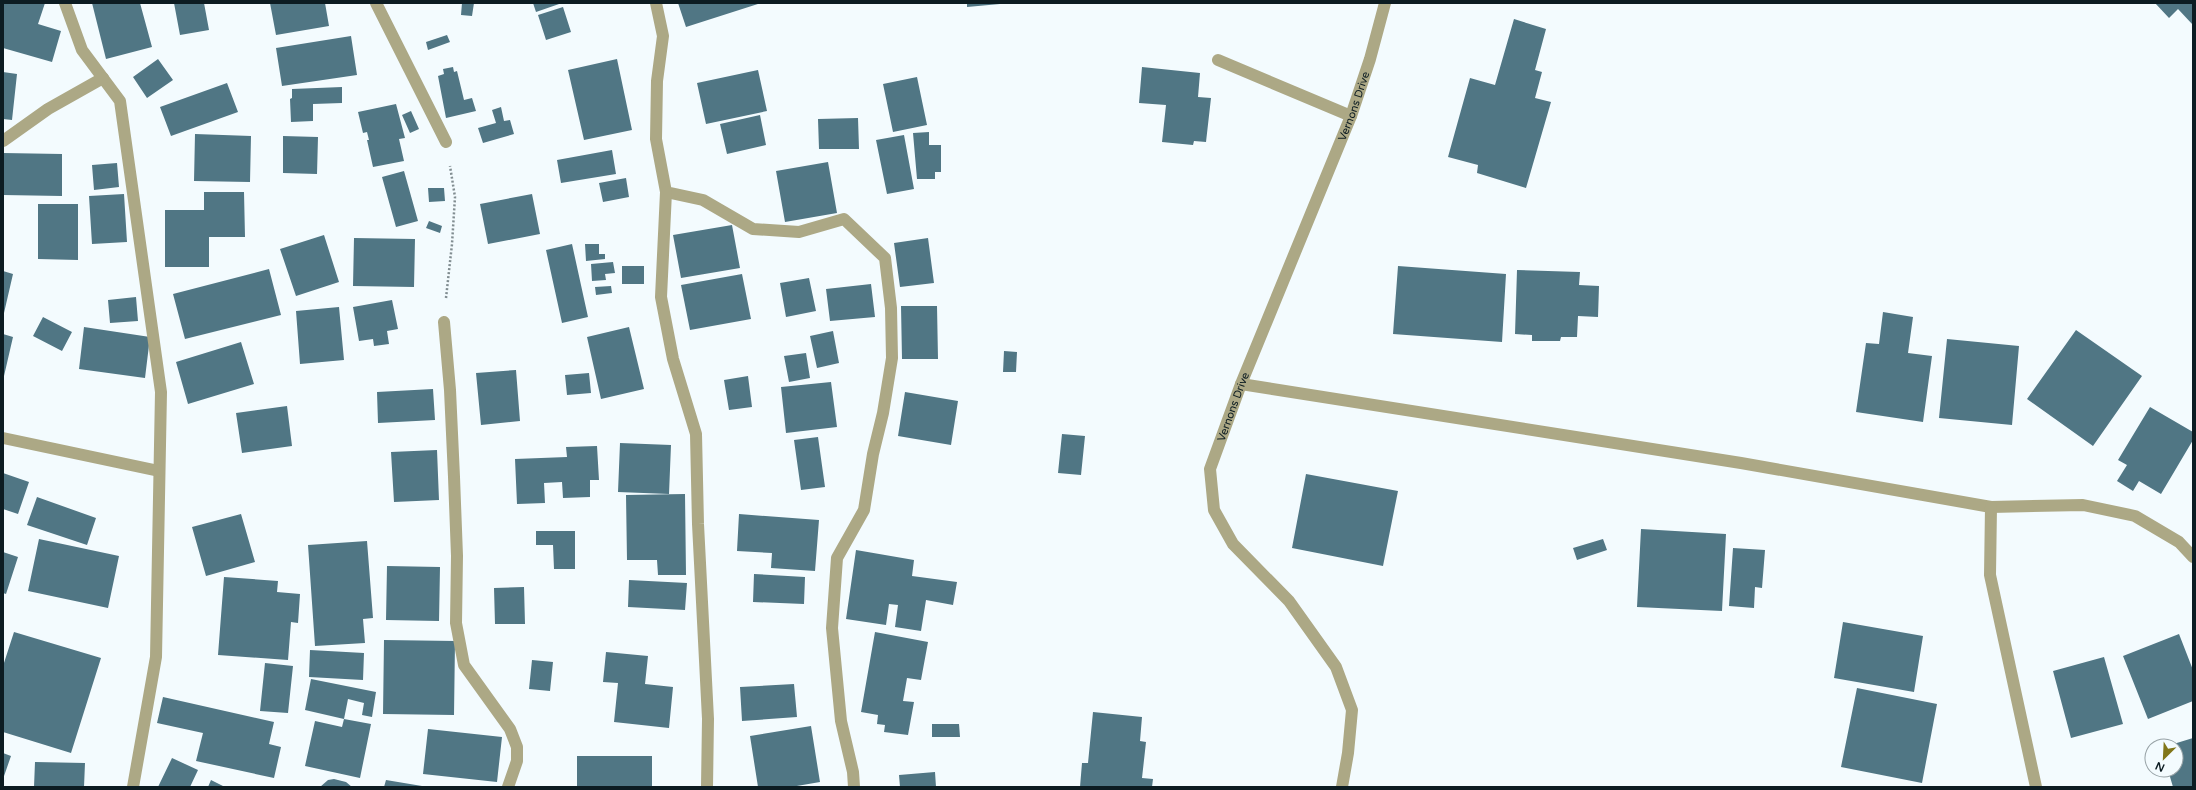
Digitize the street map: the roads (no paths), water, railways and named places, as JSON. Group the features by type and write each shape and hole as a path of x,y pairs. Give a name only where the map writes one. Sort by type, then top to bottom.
{"street":[{"path":"65,3 82,50 120,100 161,392 156,657 133,787"},
{"path":"376,3 446,142"},
{"path":"656,3 663,36 657,82 656,140 666,192 661,297 673,359 696,434 698,524 708,719 707,787"},
{"name":"Vernons Drive","path":"1342,787 1348,753 1352,710 1336,667 1289,601 1233,544 1214,510 1210,470 1241,384 1351,116 1370,59 1385,3"},
{"path":"1218,60 1351,116"},
{"path":"3,140 48,109 103,78"},
{"path":"666,192 703,200 753,229 799,232 844,219 885,258 892,308 892,358 864,510 837,558 832,628 840,721 853,772 854,787"},
{"path":"444,322 450,390 454,477 457,556 456,623 464,665 510,730 517,747 517,762 508,787"},
{"path":"1241,384 1741,463 1990,506 2083,505 2135,516 2179,542 2193,557"},
{"path":"3,438 159,471"},
{"path":"1990,506 1990,575 2036,787"}]}
